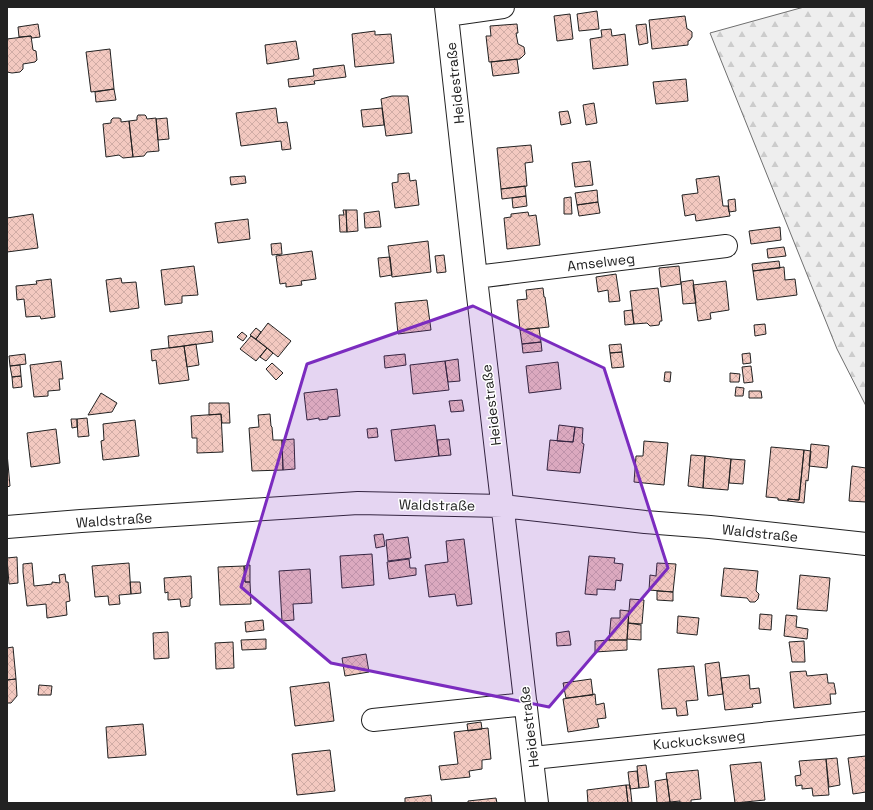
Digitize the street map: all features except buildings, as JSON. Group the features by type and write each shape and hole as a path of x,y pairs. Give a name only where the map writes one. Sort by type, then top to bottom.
{"street":[{"path":"447,11 503,7"},
{"name":"Heidestraße","path":"447,11 476,277 533,758 537,803"},
{"name":"Amselweg","path":"476,277 726,246"},
{"name":"Waldstraße","path":"7,527 358,503 503,506 866,544"},
{"path":"373,720 526,704"},
{"name":"Kuckucksweg","path":"533,758 866,723"}],"highlighted area":[{"path":"473,306 604,368 668,568 549,707 331,663 241,587 307,364"}],"green space":[{"path":"804,7 866,7 866,406 837,349 710,33"}]}
